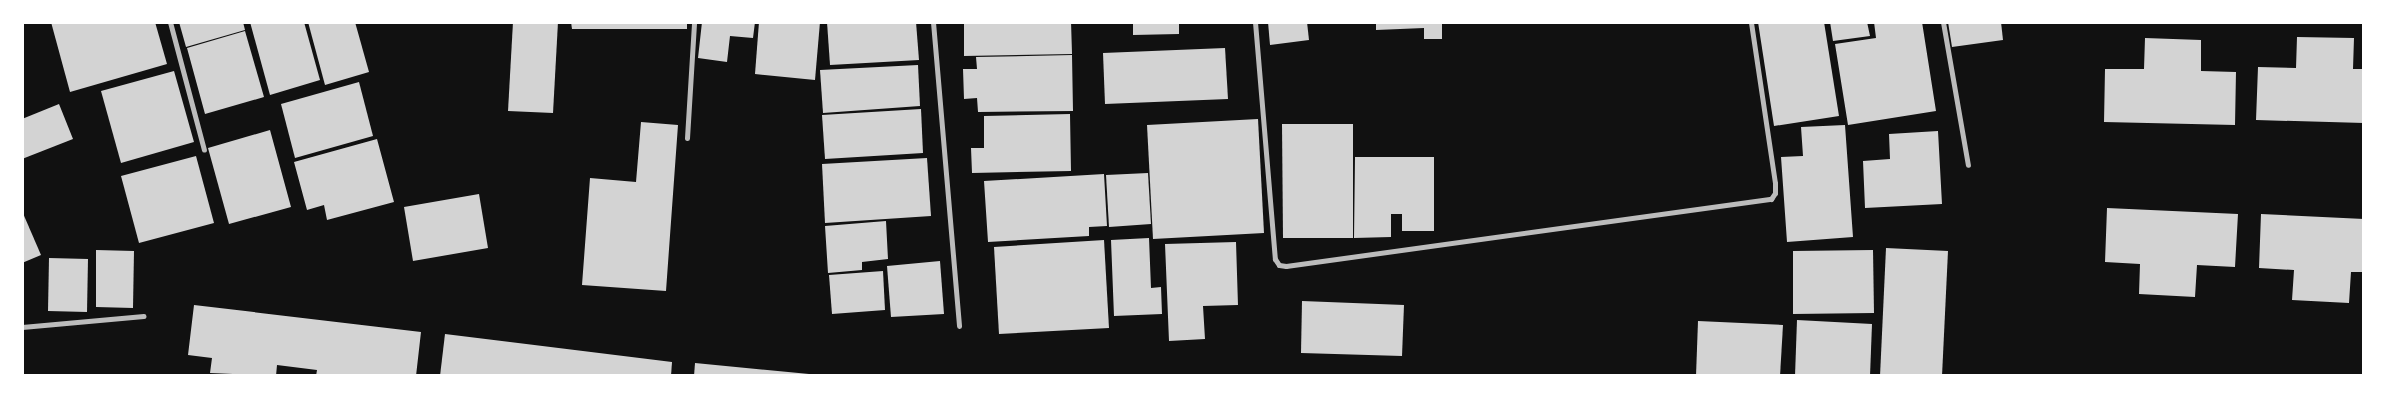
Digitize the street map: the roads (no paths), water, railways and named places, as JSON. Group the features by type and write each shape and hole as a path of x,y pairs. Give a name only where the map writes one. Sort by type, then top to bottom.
{"street":[{"path":"170,22 204,150"},
{"path":"687,138 694,22"},
{"path":"933,22 959,326"},
{"path":"1254,22 1275,259 1279,265 1286,266 1770,199 1775,193 1775,183 1751,22"},
{"path":"1943,22 1968,165"},
{"path":"22,327 144,316"}]}
